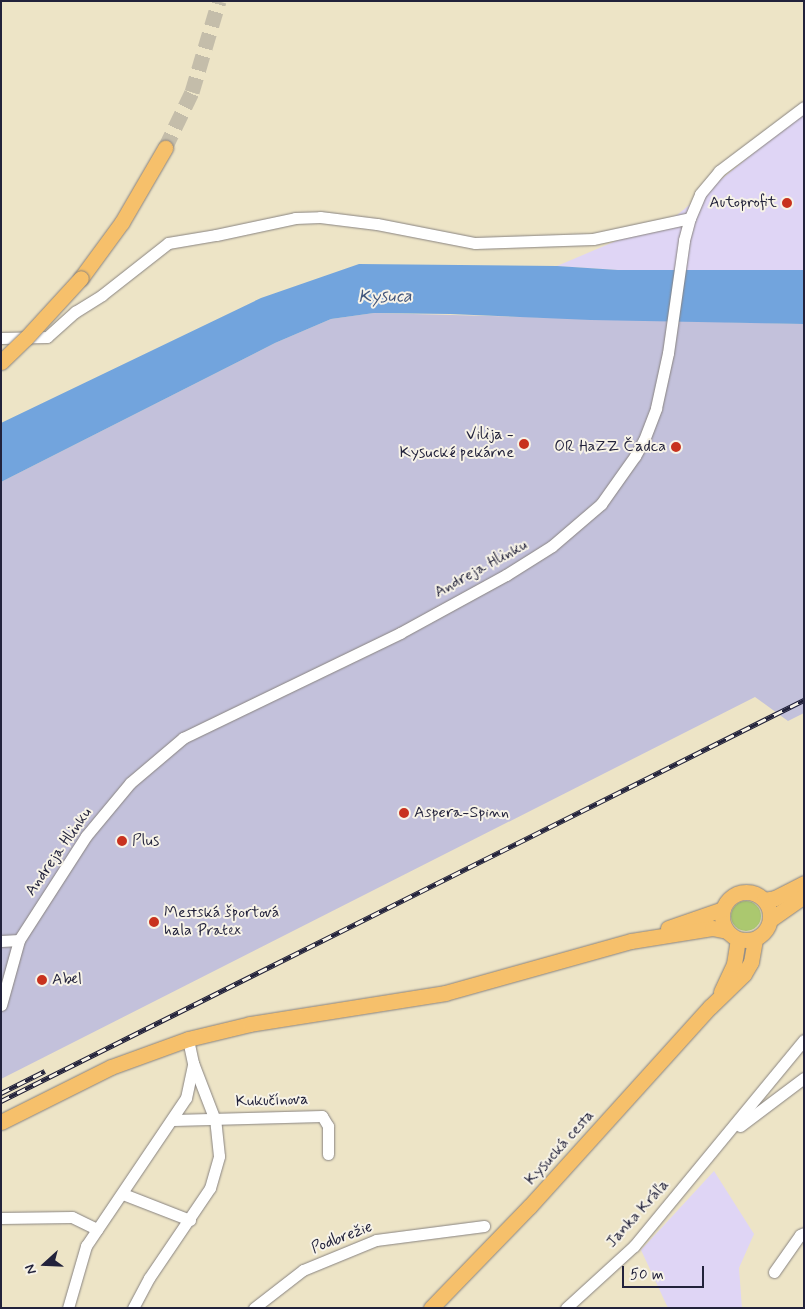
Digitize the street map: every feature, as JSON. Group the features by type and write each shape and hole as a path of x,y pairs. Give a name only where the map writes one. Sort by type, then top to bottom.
{"main road":[{"path":"1,362 26,338 81,278 122,222 165,148"},
{"path":"764,900 775,898 804,883"},
{"path":"1,1122 111,1067 188,1039 250,1024 445,993 631,941 723,909 731,897 744,892 759,895 764,900 770,909 771,919"},
{"name":"Kysucká cesta","path":"431,1308 530,1206 710,1008 744,974 751,962 755,940 766,931 771,919 804,896"},
{"name":"Kysucká cesta","path":"710,1008 731,973 732,935 723,925 723,909"},
{"path":"631,941 712,928 755,940"}],"street":[{"name":"Andreja Hlinku","path":"2,1004 19,940 86,836 130,784 184,738 400,633 506,575 552,546 586,519 612,490 644,440 661,390 684,240 690,218 700,194 719,171 804,107"},
{"path":"1,338 47,337 75,312 102,295 168,243 216,236 295,218 320,217 377,224 475,243 593,239 690,218"},
{"path":"1,941 19,940"},
{"path":"68,1308 82,1258 97,1229 123,1194 186,1098 193,1063 188,1039"},
{"name":"Janka Kráľa","path":"566,1308 634,1246 727,1136 804,1040"},
{"name":"Kukučínova","path":"133,1308 149,1278 210,1188 219,1156 215,1120 193,1063"},
{"name":"Janka Kráľa","path":"727,1136 804,1078"},
{"name":"Kukučínova","path":"173,1120 322,1116 328,1126 328,1154"},
{"path":"123,1194 190,1220"},
{"path":"1,1218 72,1217 97,1229"},
{"name":"Podbrežie","path":"254,1308 303,1270 376,1240 484,1226"},
{"path":"774,1272 804,1233"}],"shaded area":[{"path":"804,112 804,270 618,270 557,266 677,215"},
{"path":"374,313 804,324 804,713 788,721 755,697 1,1079 1,482 275,343 331,319"},
{"path":"714,1171 754,1234 739,1268 742,1308 668,1308 641,1250"}],"green space":[{"path":"746,901 752,902 760,910 760,922 752,930 746,931 740,930 732,922 731,916 732,910 740,902"}],"water":[{"name":"Kysuca","path":"359,264 557,266 618,270 804,270 804,324 374,313 331,319 275,343 1,482 1,423 261,298"}],"tunnel":[{"path":"165,148 192,92 219,1"}],"railway":[{"path":"1,1101 804,700"},
{"path":"1,1093 45,1071"}],"place":[{"name":"Autoprofit","path":"787,203"},
{"name":"Vilija - Kysucké pekárne","path":"524,444"},
{"name":"OR HaZZ Čadca","path":"676,447"},
{"name":"Aspera-Spinn","path":"404,813"},
{"name":"Plus","path":"122,841"},
{"name":"Mestská športová hala Pratex","path":"154,922"},
{"name":"Abel","path":"42,980"}]}
